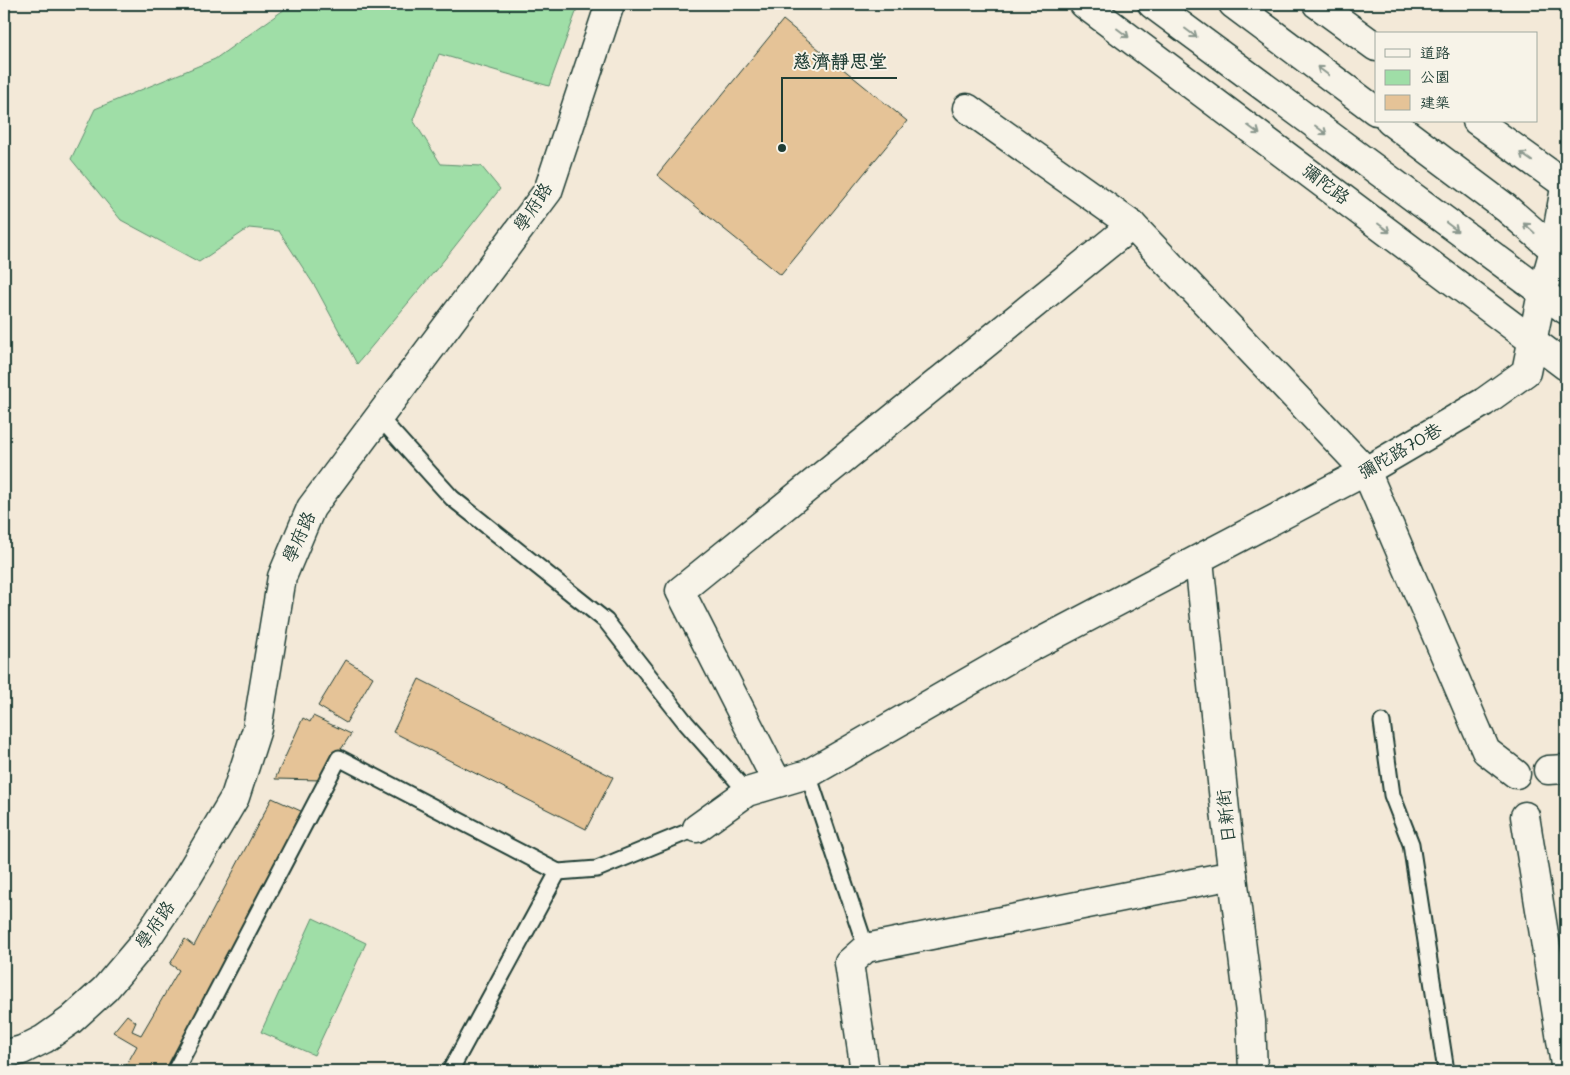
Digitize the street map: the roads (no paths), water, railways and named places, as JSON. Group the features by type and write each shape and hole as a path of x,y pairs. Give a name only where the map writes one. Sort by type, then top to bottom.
{"street":[{"name":"學府路","path":"4,1055 22,1050 44,1039 71,1020 105,989 143,944 187,878 234,797 257,729 282,577 311,508 548,191 610,4"},
{"name":"彌陀路","path":"1084,4 1566,366"},
{"path":"1152,4 1566,310"},
{"path":"1233,4 1375,110"},
{"path":"1317,4 1375,46"},
{"path":"967,108 1132,225 1366,471 1486,751 1516,774"},
{"path":"1391,122 1506,208 1560,255"},
{"path":"1478,122 1566,184"},
{"name":"彌陀路70巷","path":"697,828 747,792 808,774 1010,658 1366,471 1484,402 1526,372 1542,293 1560,255 1566,184"},
{"path":"777,782 680,591 1132,225"},
{"name":"日新街","path":"1199,560 1233,875 1251,1021 1254,1071"},
{"path":"1524,816 1566,1071"},
{"path":"865,1071 849,963 866,948 1233,875"}],"lane":[{"path":"378,416 452,498 606,621 686,723 747,792"},
{"path":"1382,722 1392,794 1411,844 1446,1071"},
{"path":"175,1071 339,758 558,872 597,869 697,828"},
{"path":"808,774 866,948"},
{"path":"450,1071 558,872"}],"place":[{"name":"慈濟靜思堂","path":"782,148"}]}
